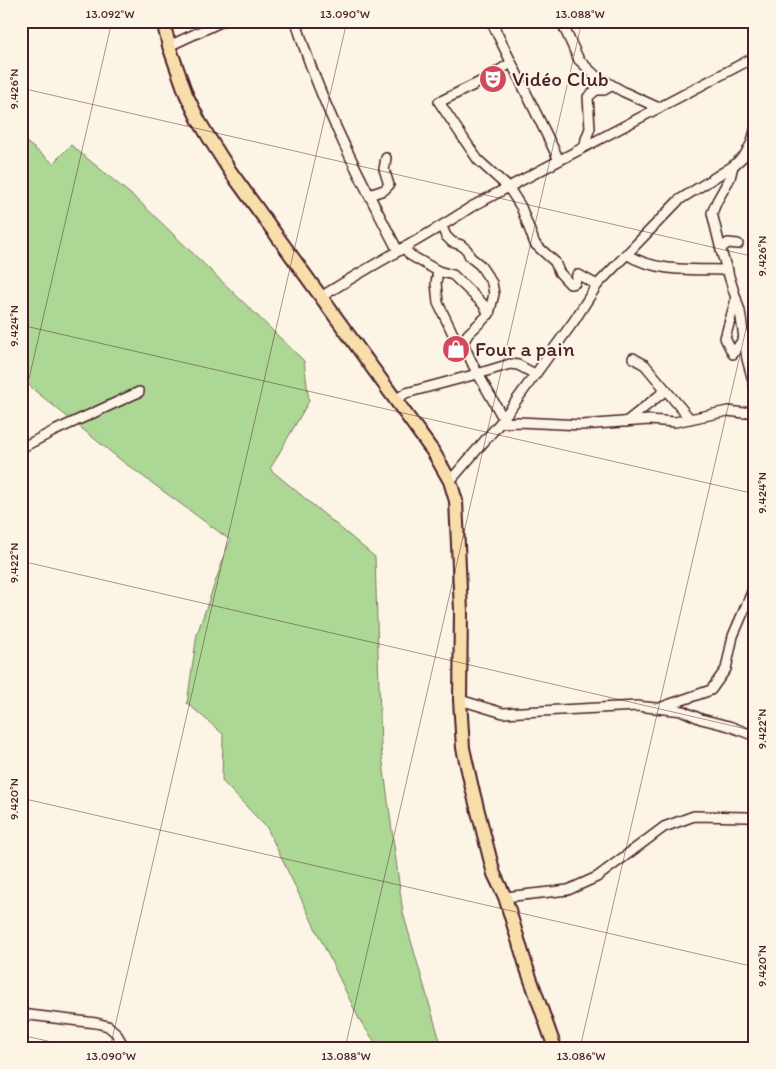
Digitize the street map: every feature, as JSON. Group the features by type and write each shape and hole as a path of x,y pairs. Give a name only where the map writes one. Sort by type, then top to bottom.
{"highway":[{"path":"163,21 169,46 186,94 199,121 230,171 434,453 450,481 456,501 461,611 460,700 463,748 494,874 505,897 527,969 555,1048"}],"street":[{"path":"169,46 223,21"},
{"path":"296,21 318,83 349,156 369,195 401,249 438,272 452,275 483,304 489,314"},
{"path":"491,21 559,160"},
{"path":"560,21 579,60 596,76 611,86 659,108"},
{"path":"321,297 359,272 442,226 471,207 755,57"},
{"path":"511,63 482,81 439,102 478,160 509,188 521,207 535,244 555,262 559,272 567,282 570,284 575,283 576,276 578,275 597,285"},
{"path":"586,146 586,139 590,128 588,97 596,90 604,90 611,86"},
{"path":"745,155 752,142 755,130"},
{"path":"450,481 501,420 574,321 597,285 679,200 733,166 755,149"},
{"path":"369,195 384,190 389,185 384,169 386,158"},
{"path":"733,166 730,178 712,213 736,299 745,338 747,359 755,388"},
{"path":"442,226 452,242 461,245 467,250 470,257 480,265 492,283 494,294 489,314 468,334 463,343"},
{"path":"721,248 728,243 738,244"},
{"path":"626,254 634,259 661,268 728,270"},
{"path":"438,272 436,283 438,303 454,336 463,343 501,420"},
{"path":"736,299 726,338 733,354 745,338"},
{"path":"634,358 645,365 690,419"},
{"path":"395,400 406,392 514,363 535,374"},
{"path":"626,422 666,390"},
{"path":"21,448 139,392"},
{"path":"501,420 582,425 649,420 675,422 728,411 750,412 753,410 755,402"},
{"path":"659,707 711,690 726,669 733,636 755,585"},
{"path":"460,700 503,713 637,706 659,707 683,711 701,719 755,736"},
{"path":"505,897 568,890 597,877 664,827 694,816 747,817 755,819"},
{"path":"21,1014 96,1022 108,1026 116,1033 125,1048"}],"green space":[{"path":"21,138 53,163 71,145 140,202 304,361 309,401 270,469 375,557 381,748 403,913 442,1048 379,1048 359,1019 267,828 222,781 223,734 187,703 197,634 230,540 122,461 34,390 21,377"}],"waterway":[{"path":"21,180 23,182 21,183"}],"place":[{"name":"Vidéo Club","path":"493,79"},
{"name":"Four a pain","path":"456,349"}]}
